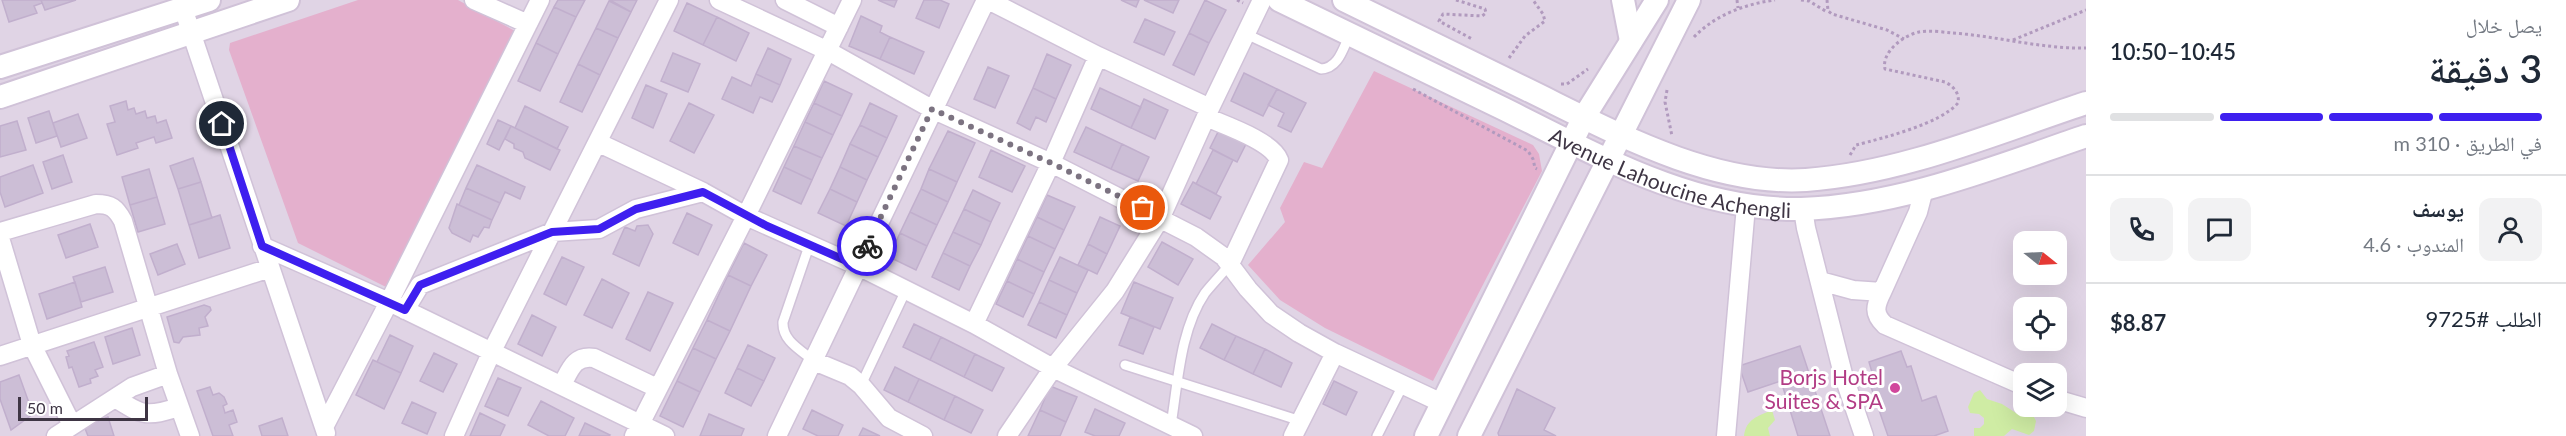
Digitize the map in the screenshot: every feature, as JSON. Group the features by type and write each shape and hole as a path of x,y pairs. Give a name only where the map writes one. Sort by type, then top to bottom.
{"street":[{"path":"0,67 209,0"},
{"path":"0,97 288,0"},
{"path":"474,0 528,24"},
{"path":"326,432 397,306 540,0"},
{"path":"454,436 492,351 599,143 669,0"},
{"path":"719,0 744,5 932,109 1051,163 1161,217 1196,237 1230,264 1248,289 1271,314 1299,333 1335,353 1442,403"},
{"path":"785,0 840,27"},
{"path":"637,430 852,0"},
{"path":"777,436 932,109 987,0 1208,112 1276,153 1279,160 1276,170 1230,264"},
{"name":"Avenue Lahoucine Achengli","path":"1279,0 1608,161 1697,194 1746,206 1803,209 1851,204 1924,189 2086,136"},
{"name":"Avenue Lahoucine Achengli","path":"1344,0 1621,135 1719,171 1751,177 1804,180 1853,174 1949,150 2086,103"},
{"path":"1623,0 1631,40"},
{"path":"1426,436 1584,117 1657,0"},
{"path":"1469,436 1689,0"},
{"path":"1006,436 1053,368 1115,291 1161,217 1208,112 1260,5"},
{"path":"183,8 326,432"},
{"path":"974,324 1051,163 1098,57"},
{"path":"599,143 703,192 746,216 858,266 974,324 1163,427 1193,436"},
{"path":"1924,189 1918,212 1882,292 1875,312 1877,318 1885,325 2013,381"},
{"path":"397,306 420,285 552,232 599,229 636,209 703,192"},
{"path":"0,232 96,204 107,204 116,209 123,221 147,307 190,436"},
{"path":"1726,436 1746,206"},
{"path":"1803,209 1843,374 1864,436"},
{"path":"0,238 32,345 72,425"},
{"path":"262,246 397,306 562,385 637,430 665,436"},
{"path":"0,356 270,268"},
{"path":"1820,281 1853,290 1882,292"},
{"path":"1297,429 1335,353"},
{"path":"562,385 575,362 585,357 657,388"},
{"path":"814,361 850,376 861,385 889,418 923,436"},
{"path":"56,436 144,381 168,374"},
{"path":"115,398 138,413 156,414 179,407"},
{"path":"2067,402 2086,408"}],"lane":[{"path":"1246,34 1321,69 1327,69 1336,63 1350,34"},
{"path":"810,246 783,322 783,331 789,341 814,361"},
{"path":"1163,427 1178,381 1184,347 1196,311 1205,294 1230,264"},
{"path":"861,385 906,290"},
{"path":"1125,365 1178,381 1297,429"},
{"path":"1377,436 1403,384"}],"path":[{"path":"1237,0 1260,5"},
{"path":"1456,0 1485,9 1486,13 1482,16 1443,14 1439,21 1478,42"},
{"path":"1506,65 1525,36 1545,21 1544,15 1533,0"},
{"path":"1737,0 1738,8"},
{"path":"1691,40 1703,27 1738,8 1775,0"},
{"path":"1801,0 1832,14 1887,30 1904,39"},
{"path":"1827,0 1828,11 1832,14"},
{"path":"2012,41 2086,10"},
{"path":"1853,174 1851,154 1856,145 1894,135 1934,119 1958,103 1957,93 1951,85 1945,82 1885,69 1884,62 1887,54 1893,46 1904,39 1919,32 1938,32 2059,49 2086,48"},
{"path":"1499,53 1509,58"},
{"path":"1669,81 1665,102 1668,124 1677,149 1686,160"},
{"path":"1413,89 1514,142 1528,151 1533,159 1534,168 1556,175"}],"shaded area":[{"path":"0,0 2086,0 2086,436 0,436"},
{"path":"358,0 458,0 515,31 390,289 298,243 229,50 230,43"},
{"path":"1374,71 1533,145 1539,154 1542,171 1433,381 1325,328 1280,300 1248,265 1285,222 1280,208 1304,162 1322,168"},
{"path":"1980,390 1987,399 2013,411 2013,417 2034,417 2036,421 2034,431 2029,435 2012,429 2004,436 1974,436 1974,428 1980,428 1984,424 1984,418 1979,414 1970,413 1968,407 1974,393"},
{"path":"1772,410 1775,420 1768,428 1770,436 1744,436 1750,422"}],"building":[{"path":"2,0 41,0 42,3 34,6 37,13 9,22"},
{"path":"41,0 76,0 45,10"},
{"path":"558,0 585,0 576,17 554,7"},
{"path":"610,0 637,0 631,12"},
{"path":"878,0 897,0 894,7"},
{"path":"924,0 940,0 949,4 939,28 916,18"},
{"path":"1121,0 1139,0 1136,7"},
{"path":"1144,0 1179,0 1173,13"},
{"path":"1205,0 1226,10 1209,43 1189,33"},
{"path":"609,1 631,12 618,38 596,28"},
{"path":"687,3 717,17 703,45 674,31"},
{"path":"554,7 576,17 558,54 536,43"},
{"path":"861,16 882,26 880,32 890,37 880,59 849,46"},
{"path":"717,17 749,33 736,61 703,45"},
{"path":"1145,19 1175,32 1164,55 1134,42"},
{"path":"596,28 618,38 600,75 578,64"},
{"path":"1189,33 1209,43 1194,75 1173,65"},
{"path":"890,37 924,52 914,74 880,59"},
{"path":"536,43 558,54 540,91 518,81"},
{"path":"768,48 791,59 780,85 756,74"},
{"path":"673,53 700,64 688,92 661,81"},
{"path":"1047,54 1071,65 1056,99 1033,88"},
{"path":"578,64 600,75 582,112 560,102"},
{"path":"988,67 1009,76 995,108 974,99"},
{"path":"1244,73 1277,89 1263,116 1231,101"},
{"path":"756,74 780,85 772,102 760,97 753,113 722,99 732,77 751,86"},
{"path":"824,81 852,94 842,116 814,103"},
{"path":"646,85 667,94 653,128 632,118"},
{"path":"1033,88 1056,99 1046,122 1036,117 1030,130 1017,123"},
{"path":"1100,88 1141,107 1131,128 1091,109"},
{"path":"1277,89 1306,103 1291,132 1278,126 1284,113 1268,105"},
{"path":"1144,99 1168,110 1155,139 1131,128"},
{"path":"126,101 128,110 134,108 136,114 145,111 147,118 155,116 157,123 166,120 172,138 156,143 154,137 136,143 138,148 117,155 107,124 115,122 110,106"},
{"path":"689,103 714,115 694,153 670,141"},
{"path":"814,103 842,116 833,135 805,122"},
{"path":"870,103 897,116 887,138 860,125"},
{"path":"525,106 568,127 557,149 515,128"},
{"path":"49,111 57,136 36,143 28,118"},
{"path":"78,114 87,138 61,147 53,123"},
{"path":"498,120 511,126 499,150 487,144"},
{"path":"17,121 26,150 0,157 0,126"},
{"path":"805,122 833,135 822,158 794,146"},
{"path":"860,125 887,138 878,157 850,144"},
{"path":"511,126 560,150 550,170 525,158 523,152 514,148 514,144 505,139"},
{"path":"1221,126 1248,140 1237,162 1210,148"},
{"path":"1086,127 1122,144 1111,169 1074,152"},
{"path":"948,131 975,143 957,182 929,169"},
{"path":"850,144 878,157 867,180 840,167"},
{"path":"1122,144 1149,157 1138,181 1111,169"},
{"path":"794,146 822,158 812,180 784,167"},
{"path":"991,150 1025,166 1012,192 979,177"},
{"path":"1213,150 1233,160 1216,194 1196,184"},
{"path":"63,155 72,182 52,189 43,162"},
{"path":"193,158 201,182 178,189 170,166"},
{"path":"33,165 43,193 5,207 0,192 0,177"},
{"path":"477,165 525,187 520,199 505,192 500,203 466,188"},
{"path":"784,167 812,180 801,204 773,191"},
{"path":"840,167 867,180 857,202 830,189"},
{"path":"149,169 157,197 130,205 122,177"},
{"path":"929,169 957,182 948,202 921,189"},
{"path":"201,182 212,218 189,225 178,189"},
{"path":"1193,182 1221,197 1210,219 1181,204"},
{"path":"466,188 500,203 492,220 459,205"},
{"path":"830,189 857,202 846,226 818,213"},
{"path":"921,189 948,202 937,225 910,212"},
{"path":"973,190 1000,203 991,222 964,209"},
{"path":"1047,195 1075,207 1064,230 1037,217"},
{"path":"157,197 165,224 138,232 130,205"},
{"path":"457,204 492,220 489,228 484,227 478,237 473,235 470,242 452,233 449,228"},
{"path":"964,209 991,222 981,245 953,232"},
{"path":"910,212 937,225 927,246 900,233"},
{"path":"687,213 712,225 698,255 673,243"},
{"path":"220,215 230,248 199,258 189,225"},
{"path":"1037,217 1064,230 1055,249 1028,236"},
{"path":"1100,217 1120,226 1107,254 1088,244"},
{"path":"90,224 98,247 66,258 58,235"},
{"path":"648,225 653,234 639,266 613,254 625,227 635,231 637,226"},
{"path":"953,232 981,245 970,266 943,253"},
{"path":"900,233 927,246 916,270 889,257"},
{"path":"1028,236 1055,249 1044,272 1017,259"},
{"path":"1162,242 1193,259 1178,285 1148,267"},
{"path":"744,243 767,255 751,286 728,275"},
{"path":"177,244 185,264 158,275 150,254"},
{"path":"1088,244 1107,254 1097,274 1078,265"},
{"path":"943,253 970,266 959,290 932,277"},
{"path":"562,257 584,267 566,305 544,294"},
{"path":"1060,257 1088,270 1077,293 1049,280"},
{"path":"1017,259 1044,272 1034,294 1007,281"},
{"path":"105,267 113,292 81,302 73,277"},
{"path":"728,275 751,286 730,331 707,320"},
{"path":"602,279 629,293 612,328 584,315"},
{"path":"1049,280 1077,293 1067,315 1039,302"},
{"path":"1007,281 1034,294 1023,317 996,304"},
{"path":"75,282 82,307 47,319 39,294"},
{"path":"1134,282 1173,298 1160,329 1121,313"},
{"path":"648,292 673,303 650,351 626,339"},
{"path":"1039,302 1067,315 1056,338 1028,325"},
{"path":"204,305 210,307 211,310 205,317 208,326 199,328 200,335 183,337 179,343 174,342 167,317"},
{"path":"532,315 556,327 542,356 518,344"},
{"path":"1130,317 1154,327 1143,354 1119,345"},
{"path":"707,320 730,331 716,359 693,348"},
{"path":"914,324 941,337 930,360 903,347"},
{"path":"1212,324 1236,336 1224,360 1200,348"},
{"path":"132,328 140,355 113,364 105,337"},
{"path":"390,335 413,346 401,373 377,362"},
{"path":"1236,336 1265,349 1253,374 1224,360"},
{"path":"941,337 975,354 964,377 930,360"},
{"path":"94,342 103,367 95,370 98,376 90,379 91,383 79,387 72,367 69,368 67,351"},
{"path":"748,345 775,358 764,381 737,368"},
{"path":"1800,346 1830,436 1798,436 1781,381 1748,392 1739,366"},
{"path":"693,348 716,359 700,392 677,381"},
{"path":"1265,349 1292,363 1281,387 1253,374"},
{"name":"Borjs Hotel Suites & SPA","path":"1901,351 1907,367 1911,366 1922,401 1936,396 1948,431 1934,436 1888,436 1869,381 1874,379 1869,362"},
{"path":"434,353 457,364 443,392 420,381"},
{"path":"975,354 1004,368 992,391 964,377"},
{"path":"373,360 401,373 384,409 356,395"},
{"path":"895,367 919,379 908,402 884,390"},
{"path":"737,368 764,381 751,406 725,393"},
{"path":"19,375 33,414 11,430 0,399 0,382"},
{"path":"498,378 521,388 508,416 485,406"},
{"path":"919,379 955,396 944,420 908,402"},
{"path":"677,381 700,392 683,427 660,416"},
{"path":"1334,381 1357,392 1346,415 1323,404"},
{"path":"1050,386 1077,397 1066,422 1040,410"},
{"path":"210,387 213,395 219,393 224,397 227,404 223,406 225,413 233,410 237,422 229,425 233,436 213,436 197,391"},
{"path":"1517,389 1555,408 1544,430 1556,436 1499,436 1498,433"},
{"path":"955,396 983,410 971,433 944,420"},
{"path":"541,401 574,418 565,436 549,436 528,425"},
{"path":"412,402 436,413 427,434 402,423"},
{"path":"1095,409 1125,423 1119,436 1095,436 1085,432"},
{"path":"812,410 843,425 838,436 818,436 803,429"},
{"path":"1040,410 1066,422 1060,436 1028,436"},
{"path":"480,413 505,425 500,436 470,436"},
{"path":"709,414 744,429 741,436 700,436"},
{"path":"108,417 114,436 88,436 84,426"},
{"path":"282,418 288,436 262,436 259,426"},
{"path":"585,423 610,435 579,436"},
{"path":"863,428 880,436 859,436"}],"way so far":[{"path":"867,246 932,109 1143,208"}],"place":[{"name":"Borjs Hotel Suites & SPA","path":"1895,388"}],"route":[{"path":"222,124 262,246 405,310 420,285 552,232 599,229 647,205 703,192 746,216 858,266 867,246"}]}
